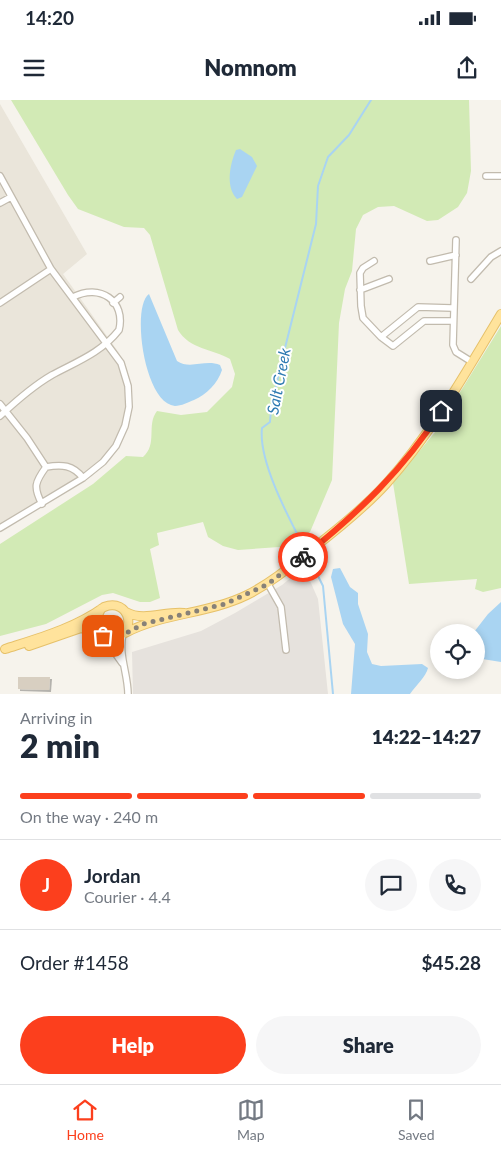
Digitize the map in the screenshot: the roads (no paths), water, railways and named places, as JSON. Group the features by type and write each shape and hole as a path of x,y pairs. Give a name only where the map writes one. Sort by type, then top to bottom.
{"main road":[{"path":"2,649 45,642 81,628 113,638 143,624 225,604 268,584 320,543 375,495 408,458 431,428 501,314"},
{"path":"2,649 57,632 112,605 142,617 167,613 188,613"},
{"path":"101,609 96,621 101,634"},
{"path":"124,634 129,624 126,612"}],"street":[{"path":"0,176 51,269 107,343 123,368 128,386 129,407 125,426 116,446 103,462 83,478 0,528"},
{"path":"486,176 501,176"},
{"path":"0,203 11,197"},
{"path":"456,240 456,291 452,308 452,322 456,352 472,362"},
{"path":"471,279 491,257 501,251"},
{"path":"430,261 456,255"},
{"path":"374,261 363,268 360,273 360,290 363,318 381,337 393,346 397,345 424,321 452,322"},
{"path":"0,302 51,269"},
{"path":"360,290 389,279"},
{"path":"0,416 32,388 83,361 107,343 119,330 119,312 114,303 103,293 91,290 73,297"},
{"path":"114,303 120,297"},
{"path":"381,337 418,307 452,308"},
{"path":"0,404 27,438 46,467"},
{"path":"46,467 67,466 76,469 83,478"},
{"path":"42,504 36,492 36,484 46,467"},
{"path":"268,584 281,607 286,650"},
{"path":"101,634 125,667"},
{"path":"124,634 121,645 128,694"}],"water":[{"path":"240,149 252,157 257,166 242,197 237,199 231,188 230,175 236,150"},
{"path":"149,294 177,361 187,365 214,363 220,365 222,370 215,384 207,392 182,405 175,406 164,401 155,389 148,373 141,334 141,316 144,302"},
{"path":"340,568 350,587 358,593 358,604 368,634 367,652 372,664 381,666 422,664 428,668 423,678 410,694 351,694 355,644 343,624 331,577 333,569"},
{"path":"501,602 501,662 485,659 485,624 480,624"}],"waterway":[{"name":"Salt Creek","path":"306,551 276,491 265,457 262,428 270,422 282,360 316,224 318,186 328,157 349,135 371,100"},
{"name":"Salt Creek","path":"308,556 323,586 333,694"}]}
